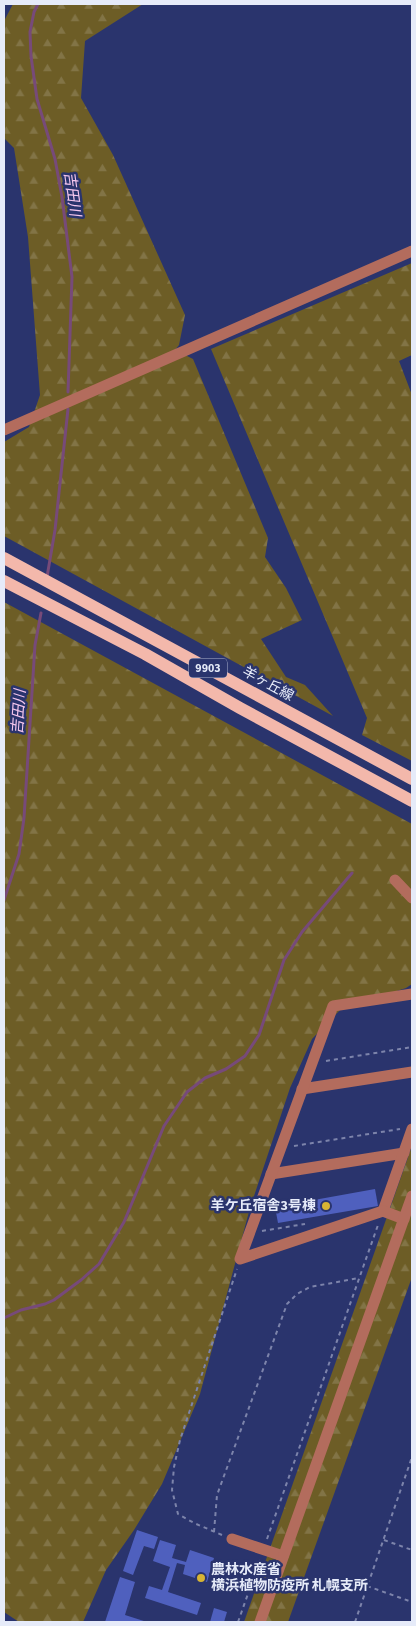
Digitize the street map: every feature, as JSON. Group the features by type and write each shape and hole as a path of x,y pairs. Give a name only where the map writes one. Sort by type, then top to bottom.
{"main road":[{"name":"羊ヶ丘線","path":"4,558 412,779"},
{"name":"9903","path":"4,581 145,654 412,801"}],"lane":[{"path":"4,430 412,252"},
{"path":"395,880 412,898"},
{"path":"240,1260 333,1006 412,994"},
{"path":"302,1089 412,1072"},
{"path":"383,1211 408,1129"},
{"path":"271,1174 404,1153"},
{"path":"260,1622 412,1196"},
{"path":"240,1260 383,1211 404,1219"},
{"path":"232,1539 283,1556"}],"path":[{"path":"312,1063 412,1047"},
{"path":"281,1149 408,1129"},
{"path":"238,1622 383,1211"},
{"path":"232,1539 178,1514 172,1490 174,1467 180,1440 240,1260"},
{"path":"214,1532 218,1495 287,1304 297,1294 310,1287 359,1278"},
{"path":"355,1622 412,1456"},
{"path":"383,1540 412,1550"},
{"path":"367,1586 412,1602"}],"green space":[{"path":"13,4 143,4 85,41 81,98 113,155 185,315 179,345 175,350 193,359 268,538 265,557 286,588 302,620 261,639 286,677 305,685 333,716 4,536 4,442 29,427 40,395 28,237 14,148 4,138 4,21"},
{"path":"412,263 412,355 399,361 412,395 412,761 362,735 367,718 211,349"},
{"path":"4,602 412,824 412,984 406,988 341,1009 312,1039 290,1088 250,1208 200,1394 162,1484 134,1530 106,1570 83,1622 19,1622 4,1612"},
{"path":"412,1146 412,1277 288,1622 244,1622"}],"building":[{"name":"羊ケ丘宿舎3号棟","path":"375,1189 378,1206 278,1223 275,1207"},
{"path":"137,1530 158,1537 154,1549 144,1546 133,1575 123,1571"},
{"name":"農林水産省 横浜植物防疫所 札幌支所","path":"160,1540 176,1545 172,1558 186,1562 190,1550 214,1558 207,1582 183,1574 185,1565 177,1563 168,1592 201,1603 197,1615 145,1598 149,1586 162,1590 170,1567 153,1561"},
{"path":"120,1577 135,1582 125,1615 147,1622 105,1622"},
{"path":"214,1608 227,1612 224,1622 210,1622"}],"waterway":[{"name":"吉田川","path":"38,4 34,12 30,32 31,56 37,99 55,159 62,197 72,277 68,392"},
{"name":"吉田川","path":"47,577 55,530 68,409"},
{"name":"吉田川","path":"4,900 19,854 24,818 35,645 41,613"},
{"path":"4,1318 21,1310 54,1300 99,1264 124,1222 164,1126 187,1092 205,1078 226,1069 245,1056 259,1035 284,960 302,932 352,873"}],"place":[{"name":"羊ケ丘宿舎3号棟","path":"326,1206"},
{"name":"農林水産省 横浜植物防疫所 札幌支所","path":"201,1578"}]}
